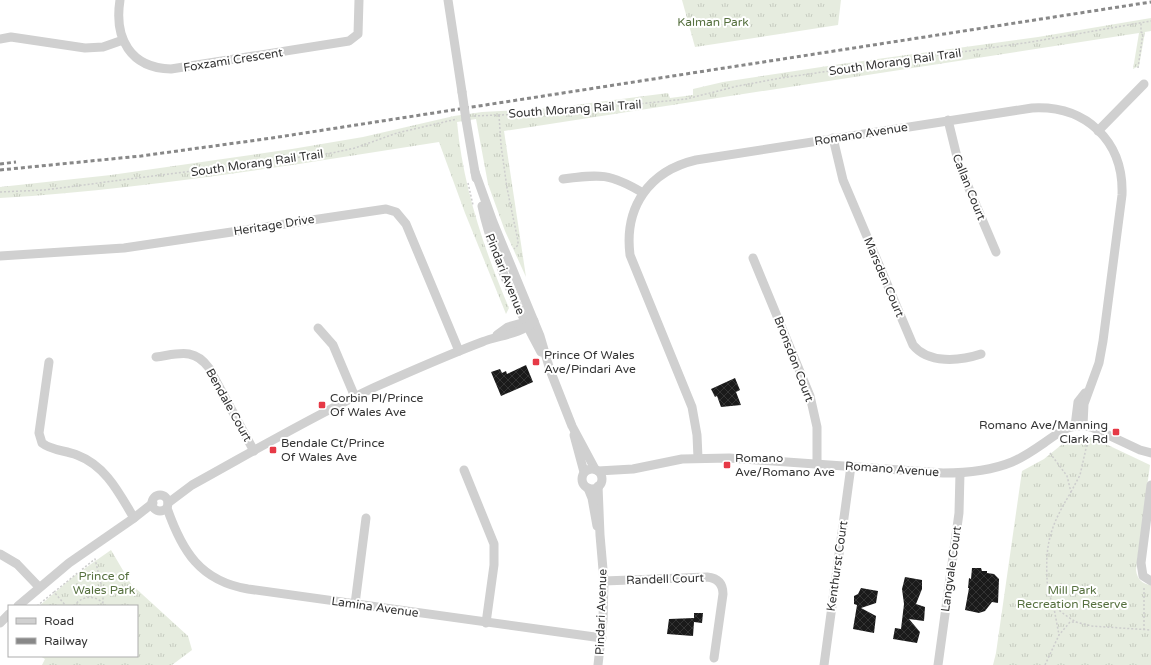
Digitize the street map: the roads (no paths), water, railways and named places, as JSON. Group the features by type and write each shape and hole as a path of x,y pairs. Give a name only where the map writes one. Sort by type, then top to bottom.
{"street":[{"name":"Foxzami Crescent","path":"120,0 118,21 123,40 145,64 154,67 171,69 344,43 353,39 358,34 359,0"},
{"name":"Pindari Avenue","path":"448,0 465,119 483,212 491,241 550,370 572,426 584,472"},
{"path":"0,39 11,37 86,48 103,47 123,40"},
{"path":"1098,131 1144,84"},
{"name":"Romano Avenue","path":"600,484 633,469 669,460 698,458 729,458 960,473 987,469 1012,462 1030,453 1058,432 1083,426 1078,402 1091,386 1099,363 1123,184 1115,153 1110,144 1098,131 1081,117 1051,108 1032,108 686,162 666,171 643,193 636,205 630,226 630,255 692,406 698,458"},
{"name":"Callan Court","path":"948,120 958,160 996,252"},
{"name":"Marsden Court","path":"833,138 843,180 913,345 921,353 932,357 958,359 981,354"},
{"name":"Pindari Avenue","path":"475,172 506,253 528,323"},
{"path":"563,179 592,175 608,176 625,182 643,193"},
{"name":"Heritage Drive","path":"0,256 124,248 386,209 396,212 406,224 459,351"},
{"name":"Bronsdon Court","path":"753,258 810,396 817,427 817,464"},
{"path":"19,605 39,587 96,543 134,518 161,505 192,485 356,397 459,351 496,336 510,334 528,323"},
{"path":"318,328 333,345 356,397"},
{"name":"Bendale Court","path":"156,357 184,353 194,354 202,359 209,368 254,451"},
{"path":"49,362 39,433 42,443 51,448 78,455 96,466 111,482 134,518"},
{"name":"Pindari Avenue","path":"572,426 596,470"},
{"path":"1083,426 1140,450 1151,453"},
{"name":"Kenthurst Court","path":"824,665 851,466"},
{"path":"589,469 596,470 601,476 600,484 593,488 588,488 582,481 584,472 589,469"},
{"name":"Romano Avenue","path":"596,470 633,469"},
{"path":"464,470 494,544 494,565 486,623"},
{"name":"Langvale Court","path":"938,665 957,528 960,473"},
{"name":"Pindari Avenue","path":"598,665 602,638 604,581 600,535 600,484"},
{"path":"1148,580 1142,574 1141,563 1151,486"},
{"name":"Pindari Avenue","path":"588,488 591,493 594,516 600,535"},
{"name":"Lamina Avenue","path":"161,505 196,564 221,582 248,589 602,638"},
{"path":"355,604 366,518"},
{"path":"0,554 22,567 39,587"},
{"name":"Randell Court","path":"604,581 707,577 716,580 722,586 723,594 714,658"},
{"path":"0,623 8,615"}],"railway":[{"path":"0,170 141,156 272,138 1151,2"},
{"path":"0,164 16,162"}],"place":[{"name":"Prince Of Wales Ave/Pindari Ave","path":"536,362"},
{"name":"Corbin Pl/Prince Of Wales Ave","path":"322,405"},
{"name":"Romano Ave/Manning Clark Rd","path":"1116,432"},
{"name":"Bendale Ct/Prince Of Wales Ave","path":"273,450"},
{"name":"Romano Ave/Romano Ave","path":"727,465"}],"park label":[{"name":"Kalman Park","path":"713,22"},
{"name":"Prince of Wales Park","path":"104,583"},
{"name":"Mill Park Recreation Reserve","path":"1072,597"}]}
